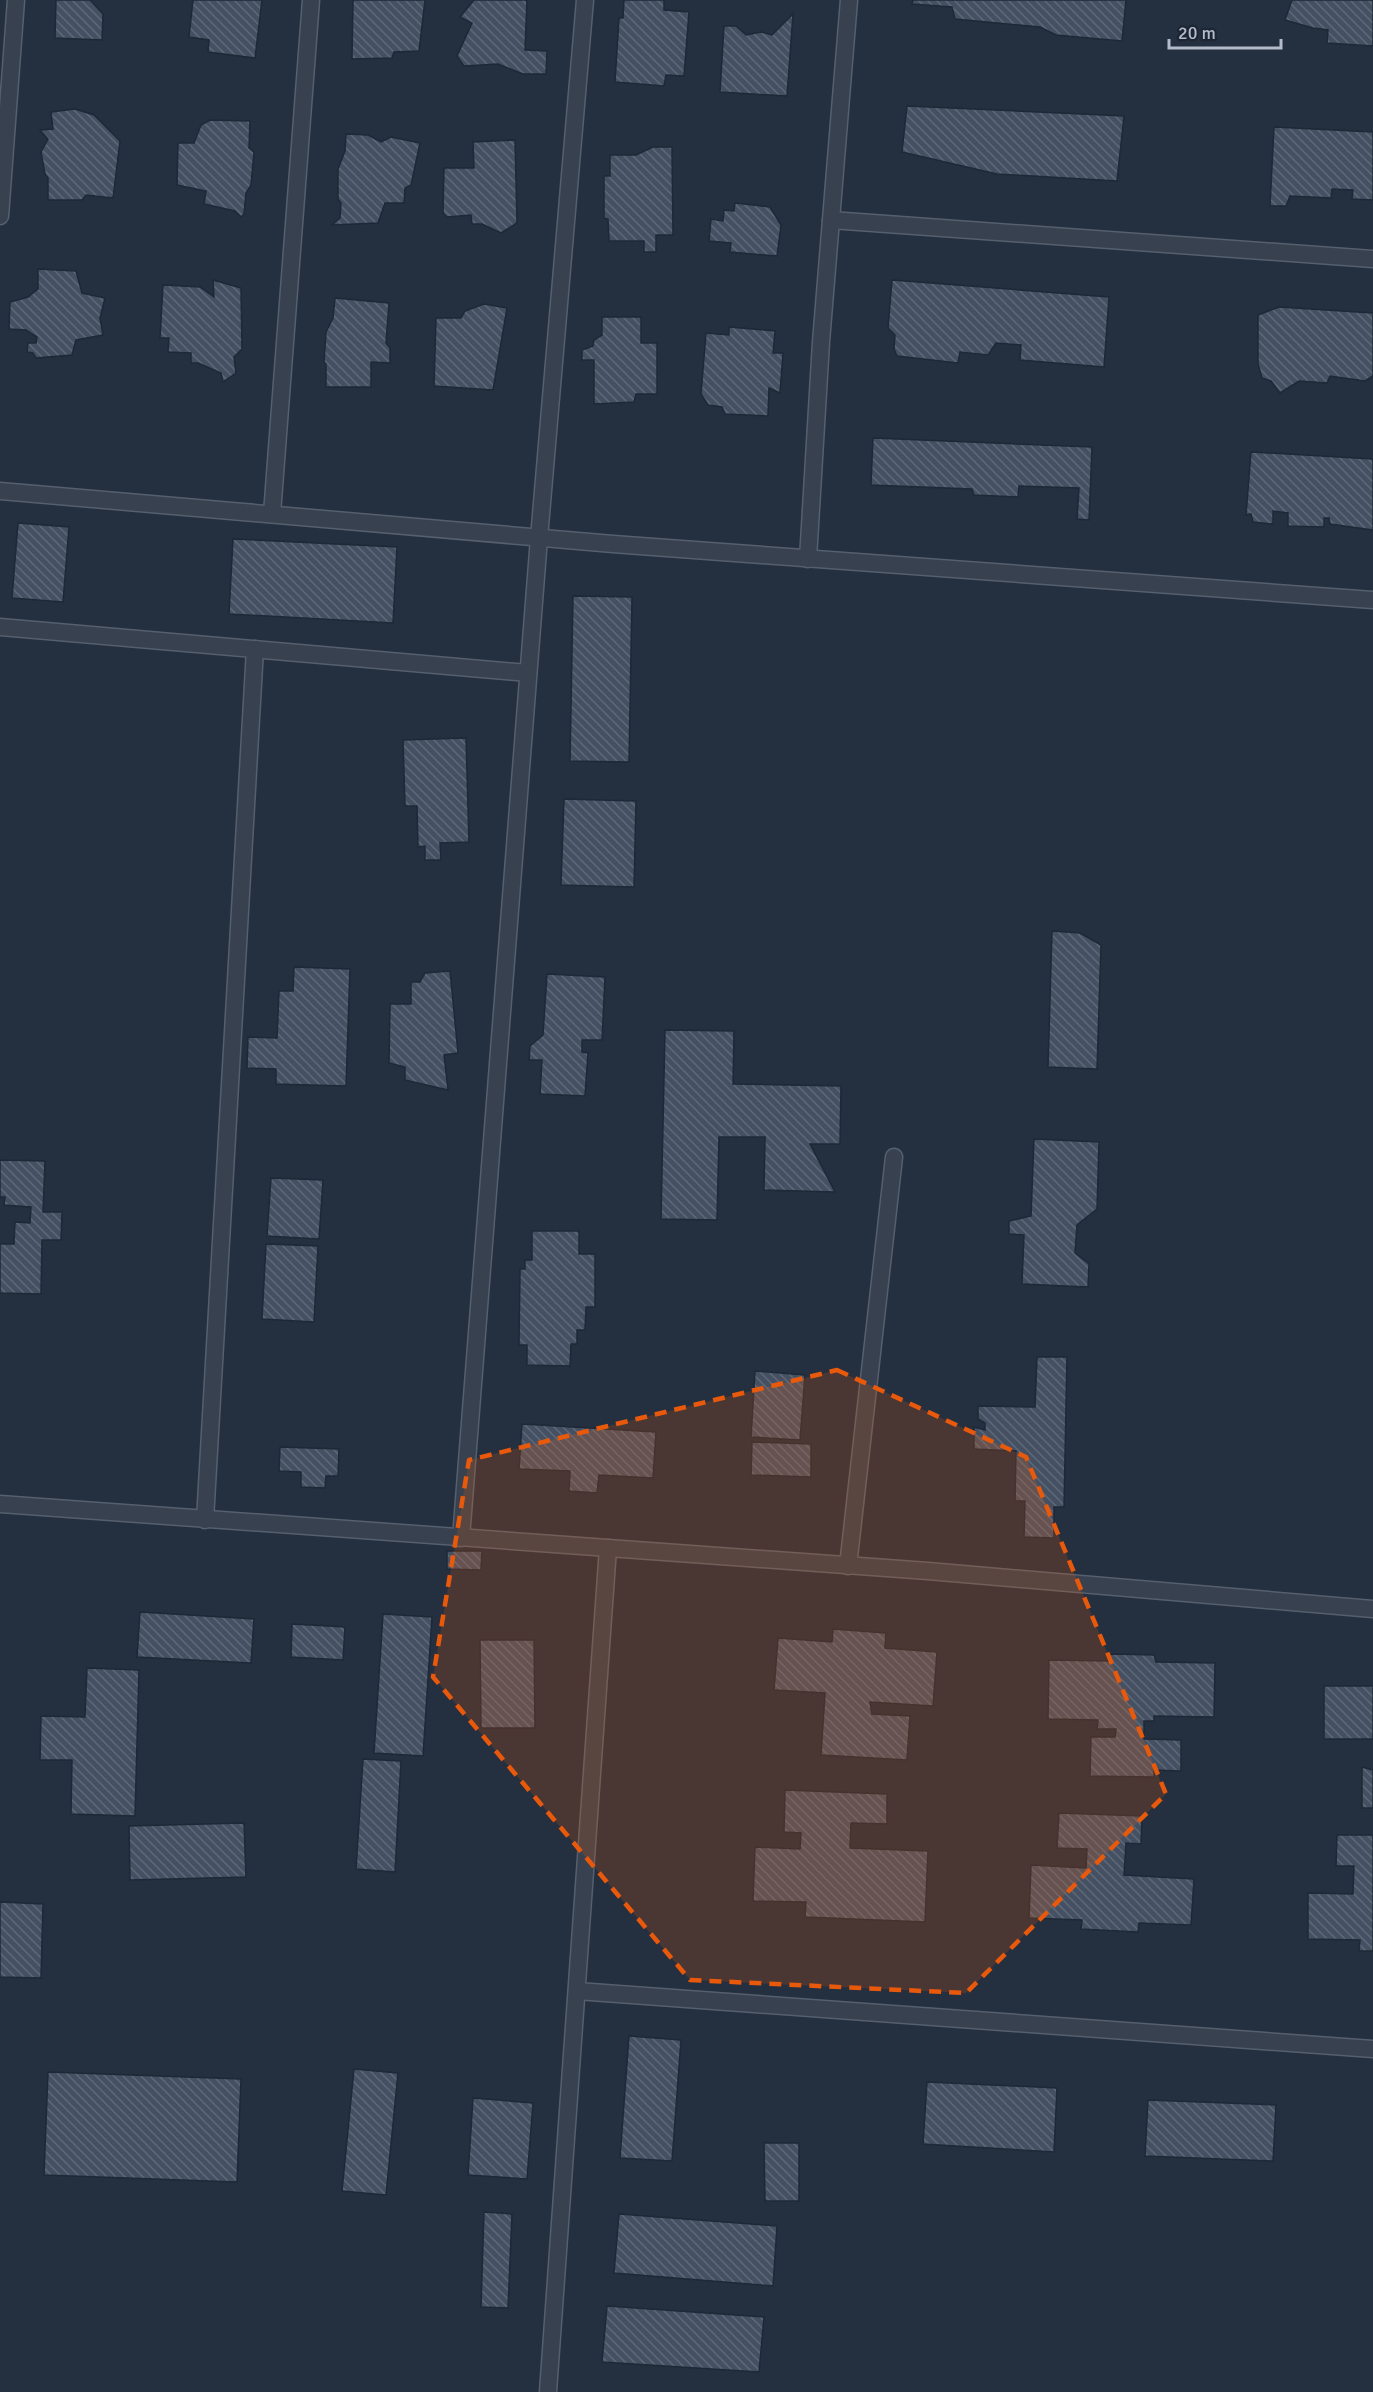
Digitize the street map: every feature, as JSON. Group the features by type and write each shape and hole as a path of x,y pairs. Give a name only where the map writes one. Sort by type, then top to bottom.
{"lane":[{"path":"0,216 16,0"},
{"path":"272,514 311,0"},
{"path":"462,1538 528,673 585,0"},
{"path":"808,559 831,220 849,0"},
{"path":"831,220 1373,259"},
{"path":"0,491 539,538 1373,600"},
{"path":"0,627 528,673"},
{"path":"205,1520 255,649"},
{"path":"848,1566 894,1157"},
{"path":"0,1504 848,1566 1373,1610"},
{"path":"548,2392 608,1548"},
{"path":"577,1991 1373,2049"}],"highlighted area":[{"path":"837,1370 1026,1457 1166,1794 966,1993 690,1980 433,1677 469,1460"}],"building":[{"path":"56,0 90,0 103,14 102,40 55,38"},
{"path":"193,0 262,0 255,58 208,52 209,40 189,37"},
{"path":"353,0 425,0 419,51 394,52 392,58 352,59"},
{"path":"474,0 527,0 525,50 547,51 546,74 523,74 498,64 464,66 457,56 472,23 460,17"},
{"path":"624,0 664,0 664,10 689,12 684,76 666,75 664,86 615,82 619,18 623,18"},
{"path":"913,0 1126,0 1122,41 1056,35 1040,27 955,19 952,7 912,4"},
{"path":"1292,0 1373,0 1373,46 1327,43 1328,30 1285,20"},
{"path":"793,14 787,96 720,92 724,26 736,26 746,35 761,32 772,35"},
{"path":"907,106 1124,116 1117,181 997,174 902,152"},
{"path":"75,109 94,115 120,141 113,198 86,195 82,200 48,200 48,178 45,174 41,152 48,139 40,130 53,129 51,112"},
{"path":"210,120 250,121 249,148 254,152 251,185 246,193 244,214 241,217 235,211 204,204 206,191 177,185 178,143 194,143 201,125"},
{"path":"1274,127 1373,132 1373,200 1352,199 1353,190 1332,189 1331,198 1290,196 1286,206 1270,206"},
{"path":"346,134 368,135 381,142 391,137 420,143 411,185 405,188 404,203 385,203 378,223 332,225 340,218 338,169 345,151"},
{"path":"515,140 517,223 501,233 482,224 472,224 471,215 447,217 443,213 444,168 474,168 473,142"},
{"path":"653,147 672,147 673,235 656,235 656,252 644,252 644,241 609,241 608,219 604,218 604,176 610,176 610,155 636,155"},
{"path":"735,203 770,207 781,225 777,256 730,252 731,243 709,241 711,219 723,221 724,210 734,211"},
{"path":"38,269 76,271 82,293 105,298 100,318 103,335 76,340 72,355 36,358 33,353 27,352 28,343 36,343 37,337 26,330 9,329 10,302 28,297 38,289"},
{"path":"213,280 241,288 242,349 234,357 236,373 223,382 221,373 198,363 191,363 191,353 168,352 169,338 160,338 163,285 200,287 214,297"},
{"path":"892,280 1109,297 1104,367 1020,360 1021,345 996,343 988,355 960,352 958,363 897,356 894,349 895,335 888,328"},
{"path":"335,298 389,303 386,343 390,348 390,363 371,362 371,387 326,387 326,364 324,362 326,332 333,318"},
{"path":"484,304 507,308 493,390 434,386 436,318 461,318 465,311"},
{"path":"1279,307 1373,313 1373,376 1365,381 1330,376 1327,383 1299,381 1280,393 1271,381 1262,378 1258,364 1258,315"},
{"path":"602,317 641,317 641,343 657,343 657,394 636,394 634,402 594,404 594,360 582,360 582,350 593,346 594,340 602,335"},
{"path":"729,327 775,331 773,353 783,353 780,393 769,388 768,416 725,414 722,407 708,405 701,394 706,333 729,335"},
{"path":"873,438 1092,447 1089,520 1077,519 1079,488 1019,486 1018,497 974,495 972,489 871,485"},
{"path":"1251,452 1373,459 1373,530 1330,524 1329,518 1324,518 1324,527 1288,526 1288,513 1273,511 1273,524 1253,522 1251,514 1246,515"},
{"path":"18,523 69,527 63,602 12,598"},
{"path":"233,539 397,547 393,623 229,614"},
{"path":"573,596 632,597 629,762 570,761"},
{"path":"466,738 469,842 440,843 441,860 425,860 425,846 418,847 417,806 405,806 403,740"},
{"path":"564,799 636,801 634,887 561,885"},
{"path":"1052,931 1080,933 1101,945 1097,1069 1048,1067"},
{"path":"294,967 350,969 346,1086 276,1084 276,1069 247,1068 248,1037 277,1038 279,991 293,991"},
{"path":"450,971 458,1053 444,1055 448,1090 405,1080 405,1067 389,1063 390,1004 411,1004 411,982 420,982 425,973"},
{"path":"547,974 605,977 602,1040 582,1040 582,1052 588,1053 585,1096 540,1094 542,1060 529,1060 530,1046 543,1035"},
{"path":"665,1030 734,1031 733,1084 841,1086 840,1144 810,1144 835,1192 764,1190 765,1137 719,1137 717,1220 661,1219"},
{"path":"1034,1139 1099,1142 1097,1209 1077,1225 1075,1253 1089,1264 1088,1287 1022,1284 1024,1235 1009,1234 1009,1221 1031,1216"},
{"path":"0,1160 45,1161 43,1212 62,1212 61,1240 42,1240 41,1294 0,1293 0,1244 14,1244 15,1222 30,1223 31,1207 4,1205 5,1197 0,1197"},
{"path":"271,1178 323,1180 319,1239 267,1236"},
{"path":"532,1231 579,1231 579,1254 595,1254 595,1307 586,1307 585,1330 577,1330 577,1344 571,1344 570,1366 527,1365 527,1345 519,1345 520,1269 525,1269 525,1260 532,1260"},
{"path":"266,1244 318,1246 314,1322 262,1319"},
{"path":"1037,1357 1067,1357 1064,1507 1054,1507 1054,1538 1024,1537 1025,1501 1015,1501 1016,1451 974,1449 974,1427 985,1430 985,1423 978,1419 978,1406 1035,1407"},
{"path":"755,1371 805,1375 800,1440 751,1437"},
{"path":"522,1424 656,1432 653,1478 599,1475 597,1493 569,1491 570,1471 519,1469"},
{"path":"752,1442 811,1444 811,1477 751,1475"},
{"path":"280,1447 339,1449 338,1476 326,1476 325,1488 301,1487 301,1472 279,1471"},
{"path":"447,1551 482,1551 481,1570 447,1569"},
{"path":"140,1612 254,1619 251,1663 137,1657"},
{"path":"383,1614 432,1617 423,1756 374,1753"},
{"path":"292,1624 345,1627 343,1660 291,1657"},
{"path":"833,1629 886,1633 885,1648 937,1652 933,1706 870,1702 872,1714 910,1716 907,1760 821,1755 825,1693 774,1690 778,1638 832,1642"},
{"path":"480,1640 534,1640 535,1728 481,1728"},
{"path":"1110,1654 1154,1655 1156,1662 1215,1663 1214,1717 1154,1716 1154,1721 1144,1721 1144,1739 1181,1740 1181,1771 1154,1770 1154,1777 1090,1776 1091,1737 1115,1737 1116,1729 1097,1729 1098,1720 1048,1719 1049,1660 1110,1661"},
{"path":"87,1668 139,1670 135,1816 71,1814 72,1760 40,1760 41,1716 85,1717"},
{"path":"1324,1686 1373,1686 1373,1739 1324,1739"},
{"path":"363,1759 401,1761 395,1872 356,1869"},
{"path":"1362,1767 1373,1770 1373,1808 1362,1808"},
{"path":"785,1790 887,1794 887,1824 851,1823 850,1848 928,1851 925,1922 805,1917 806,1902 753,1901 755,1847 800,1849 801,1833 784,1832"},
{"path":"1059,1813 1142,1816 1141,1844 1126,1843 1124,1875 1194,1879 1191,1925 1139,1923 1138,1932 1081,1929 1082,1920 1029,1918 1031,1865 1086,1868 1087,1849 1057,1848"},
{"path":"244,1823 246,1877 130,1880 129,1826"},
{"path":"1337,1835 1373,1835 1373,1951 1359,1951 1360,1940 1308,1939 1308,1893 1353,1894 1354,1866 1336,1866"},
{"path":"0,1902 43,1904 41,1978 0,1977"},
{"path":"629,2036 681,2040 672,2161 620,2158"},
{"path":"354,2069 398,2073 386,2195 342,2191"},
{"path":"48,2072 241,2079 237,2182 44,2175"},
{"path":"927,2082 1057,2088 1054,2152 923,2144"},
{"path":"473,2098 533,2103 527,2179 468,2175"},
{"path":"1148,2100 1276,2105 1273,2161 1145,2156"},
{"path":"764,2143 799,2143 799,2201 765,2201"},
{"path":"484,2212 512,2214 508,2308 481,2307"},
{"path":"619,2214 777,2226 773,2286 614,2273"},
{"path":"607,2306 764,2317 759,2372 602,2362"}]}
